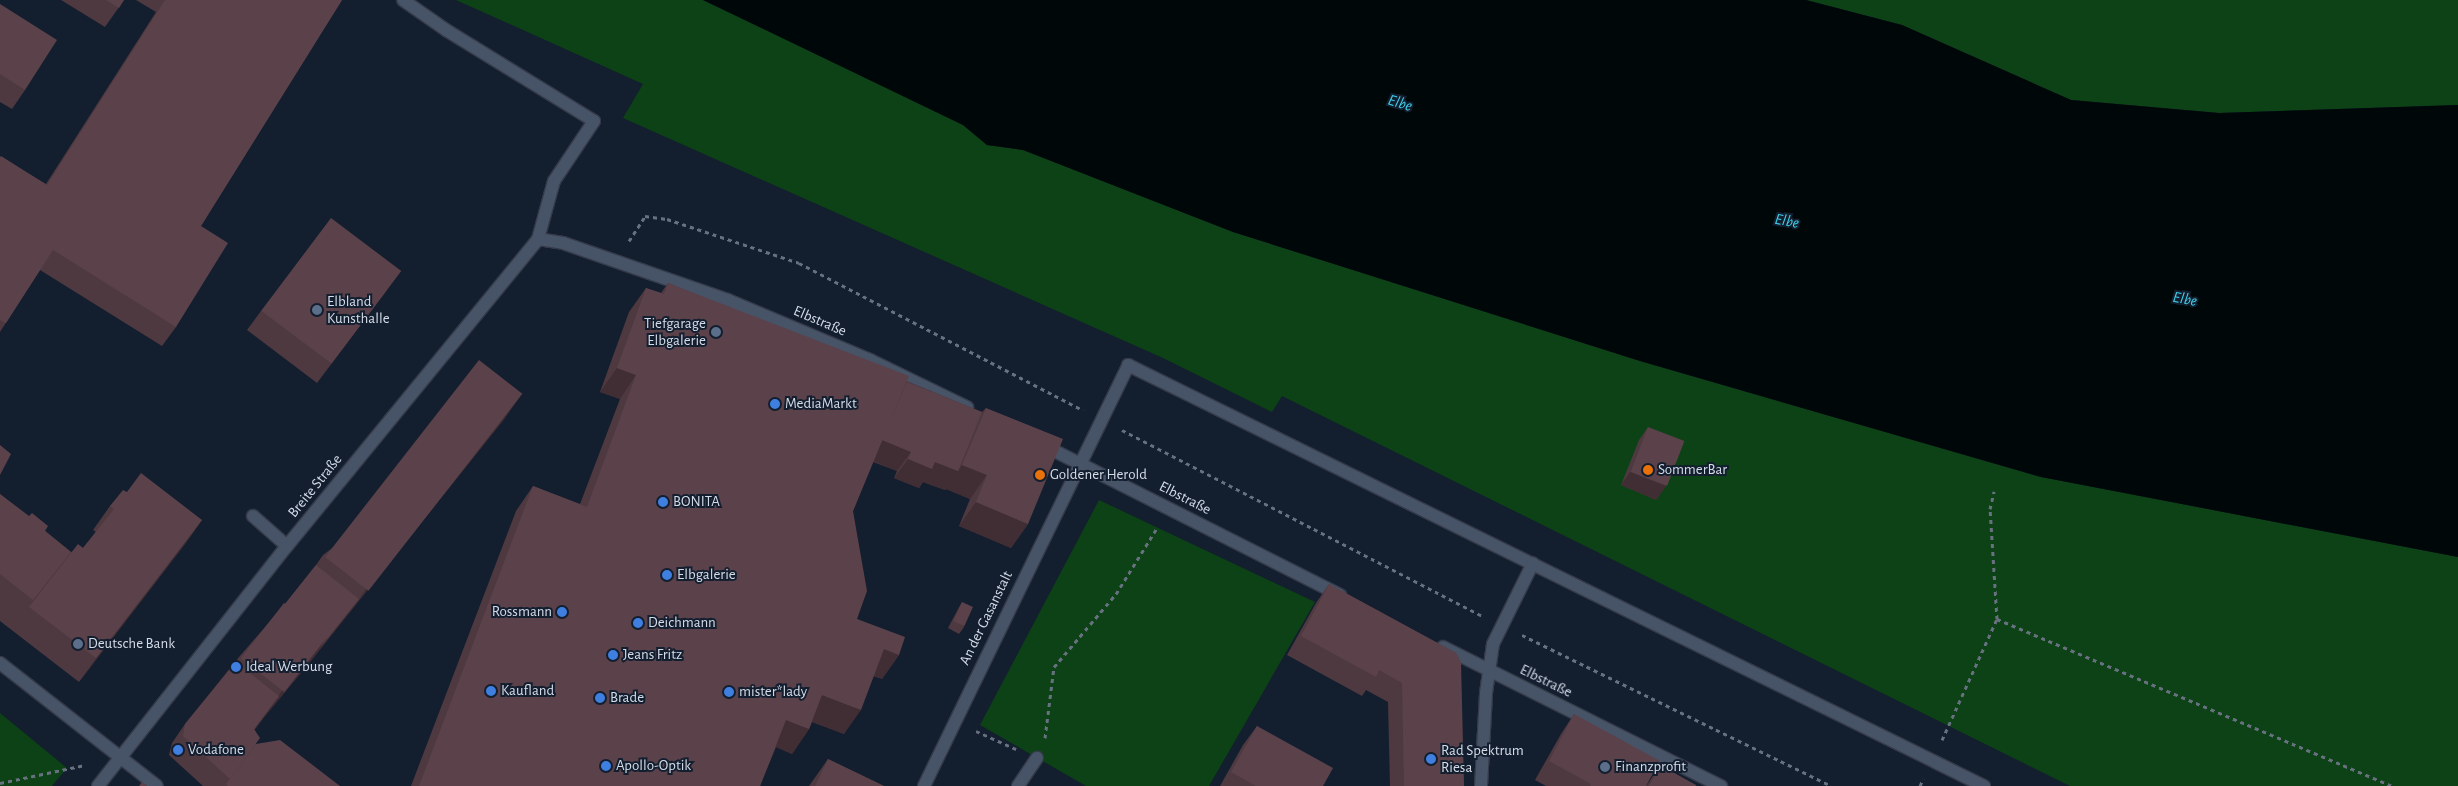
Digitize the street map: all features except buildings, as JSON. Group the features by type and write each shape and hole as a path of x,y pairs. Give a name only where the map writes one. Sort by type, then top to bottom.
{"street":[{"path":"403,0 446,30 594,122 554,181 538,240"},
{"name":"Elbstraße","path":"538,240 563,243 728,300 870,360 982,415"},
{"name":"Breite Straße","path":"98,786 287,546 538,240"},
{"name":"An der Gasanstalt","path":"924,786 1078,464 1128,365 1533,564"},
{"name":"Elbstraße","path":"1034,440 1078,464 1355,602"},
{"path":"253,516 287,546"},
{"path":"1481,786 1488,671 1493,644 1533,564 1984,786"},
{"name":"Elbstraße","path":"1432,642 1721,786"},
{"path":"0,663 157,786"},
{"path":"1018,786 1037,758"}],"path":[{"path":"617,261 645,216 667,218 799,263 1502,625 1831,786"},
{"path":"1932,760 1997,619 1990,509 1994,491"},
{"path":"955,722 1037,758 1048,733 1054,667 1116,594 1168,508"},
{"path":"1997,619 2393,786"},
{"path":"0,783 122,757"}],"green space":[{"path":"456,0 703,0 963,125 987,145 1023,150 1233,232 1640,361 2041,477 2458,557 2458,786 2070,786 1282,396 1272,412 1163,358 623,118 643,84"},
{"path":"1806,0 2458,0 2458,105 2219,113 2071,100 1902,25"},
{"path":"1099,500 1315,602 1209,786 1086,786 980,725"},
{"path":"0,713 67,768 52,786 0,786"}],"water":[{"name":"Elbe","path":"703,0 1806,0 1902,25 2071,100 2219,113 2458,105 2458,557 2041,477 1640,361 1233,232 1023,150 987,145 963,125"}],"place":[{"name":"Elbland Kunsthalle","path":"317,310"},
{"name":"Tiefgarage Elbgalerie","path":"716,332"},
{"name":"MediaMarkt","path":"775,404"},
{"name":"SommerBar","path":"1648,470"},
{"name":"Goldener Herold","path":"1040,475"},
{"name":"BONITA","path":"663,502"},
{"name":"Elbgalerie","path":"667,575"},
{"name":"Rossmann","path":"562,612"},
{"name":"Deichmann","path":"638,623"},
{"name":"Deutsche Bank","path":"78,644"},
{"name":"Jeans Fritz","path":"613,655"},
{"name":"Ideal Werbung","path":"236,667"},
{"name":"Kaufland","path":"491,691"},
{"name":"mister*lady","path":"729,692"},
{"name":"Brade","path":"600,698"},
{"name":"Vodafone","path":"178,750"},
{"name":"Rad Spektrum Riesa","path":"1431,759"},
{"name":"Apollo-Optik","path":"606,766"},
{"name":"Finanzprofit","path":"1605,767"}]}
